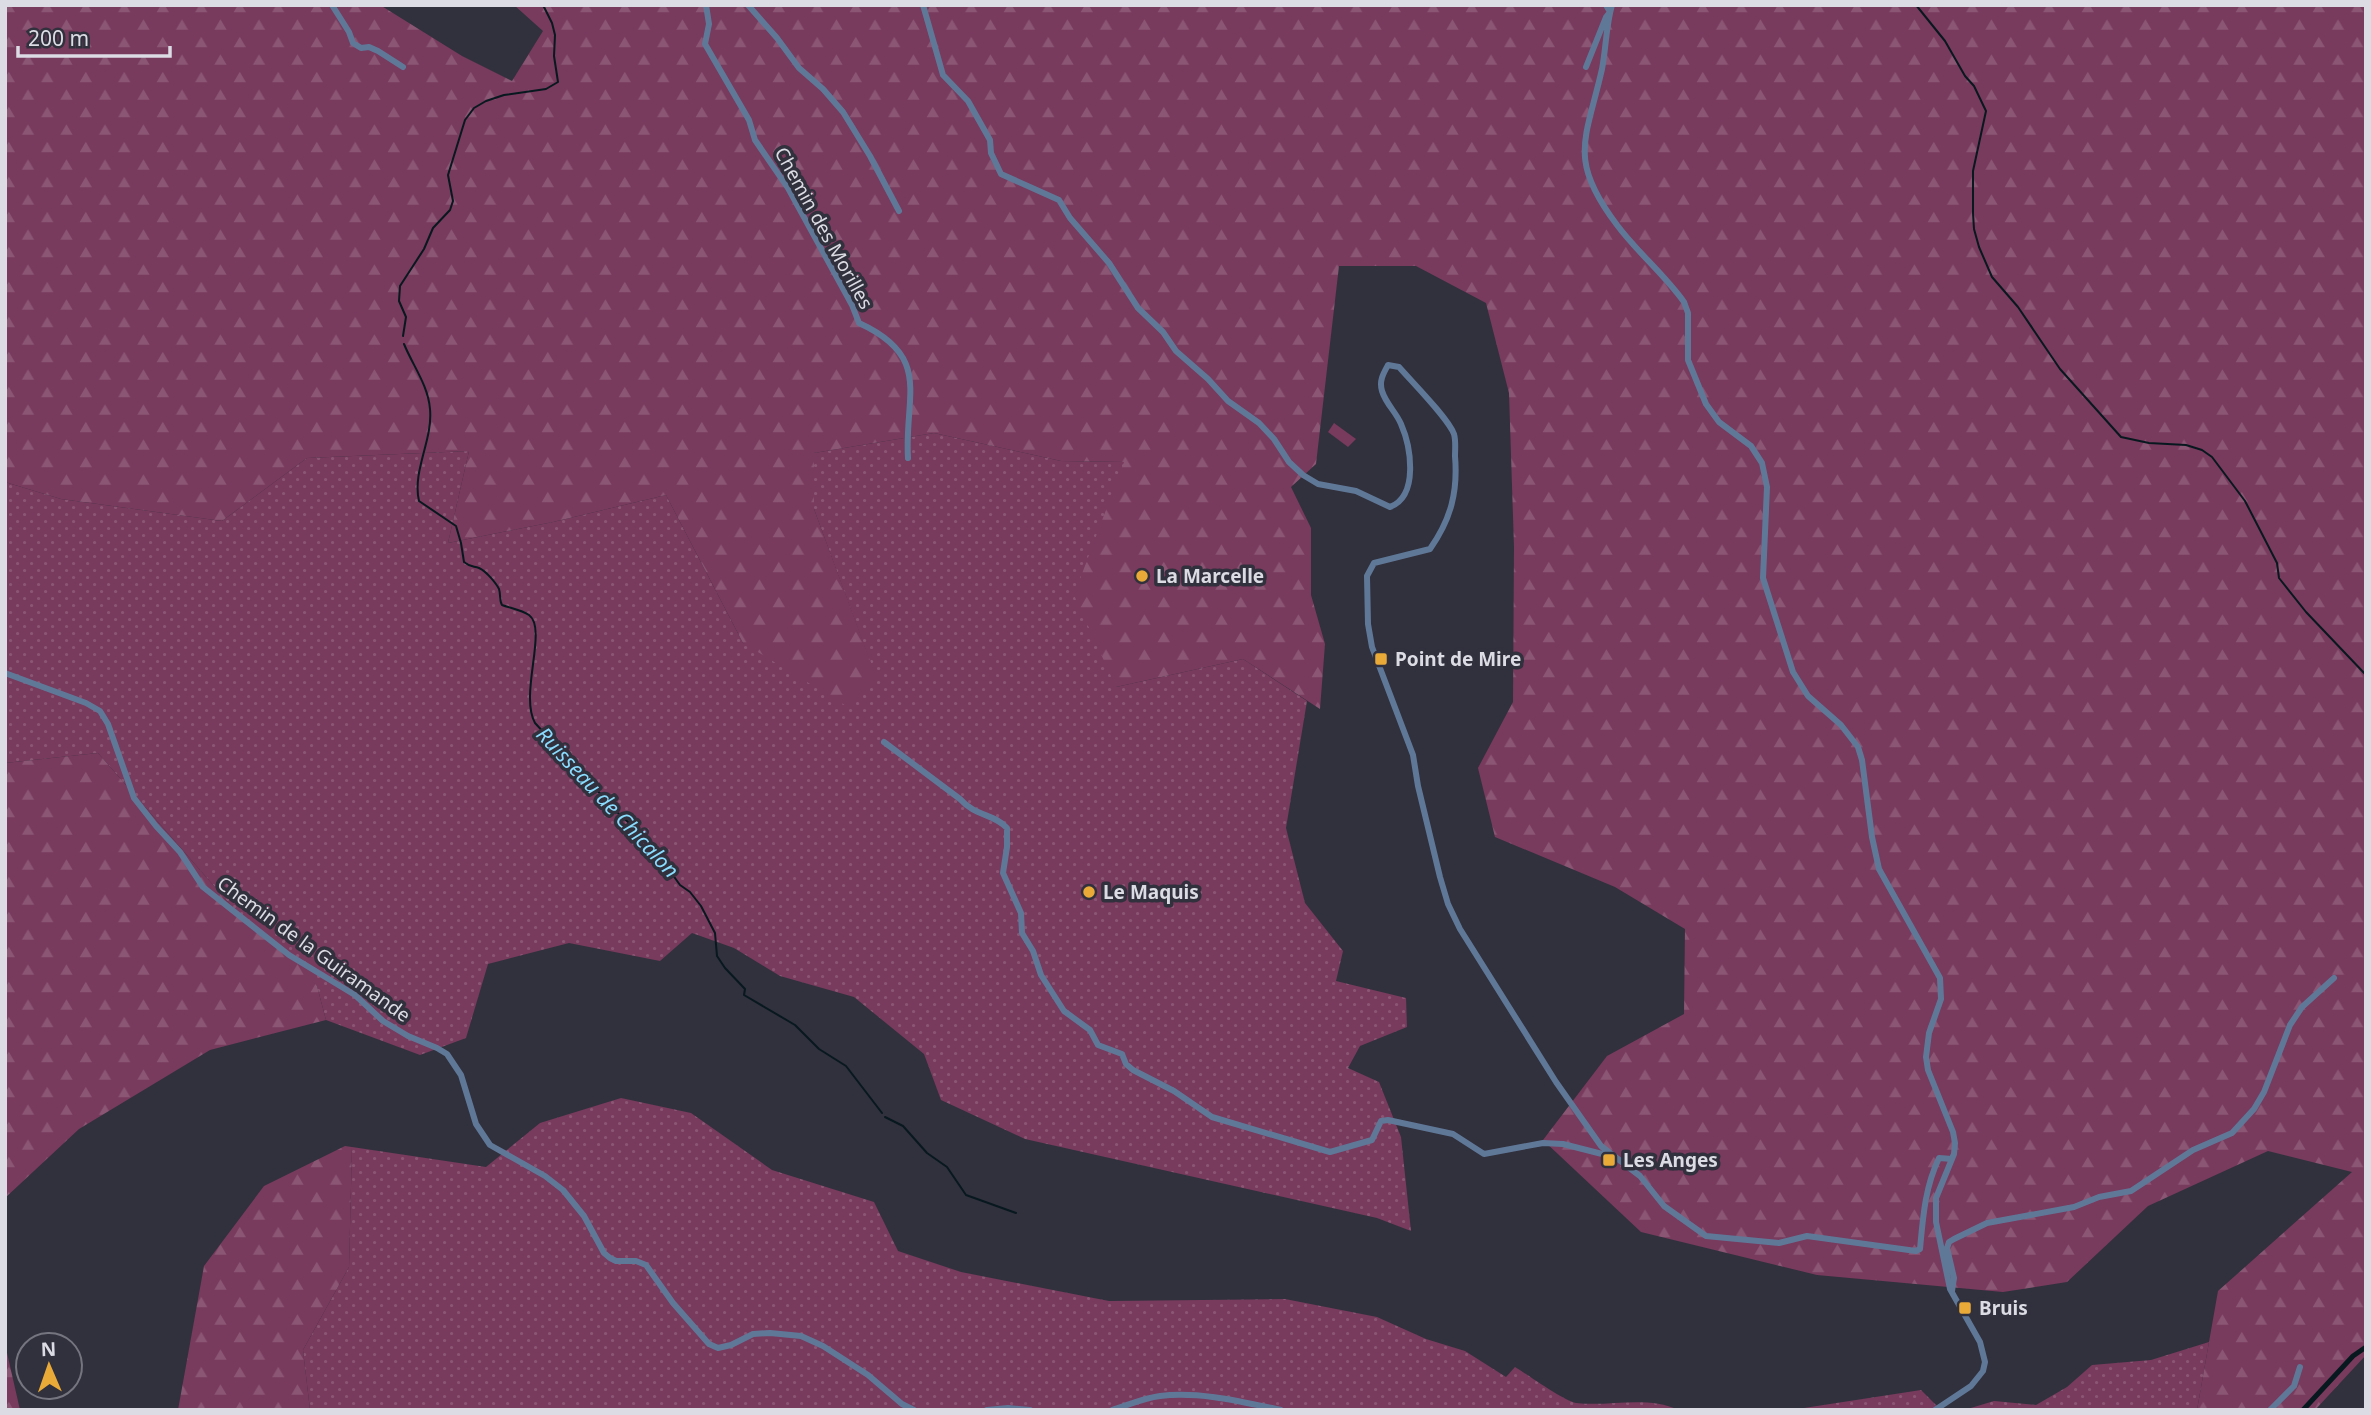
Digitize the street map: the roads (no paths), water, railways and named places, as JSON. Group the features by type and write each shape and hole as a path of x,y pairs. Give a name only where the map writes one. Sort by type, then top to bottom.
{"street":[{"path":"332,5 353,43 361,48 369,47 379,51 403,67"},
{"name":"Chemin des Morilles","path":"706,5 709,24 705,44 746,113 755,140 788,188 852,305 859,323 883,335 906,365 912,385 908,458"},
{"path":"748,5 799,68 823,89 843,112 899,211"},
{"path":"923,5 943,75 968,101 990,141 991,153 1001,174 1059,200 1070,218 1109,263 1138,308 1228,401 1274,439 1289,462 1303,475 1318,484 1356,491 1390,507 1398,504 1406,495 1410,481 1410,462 1403,427 1381,389 1382,375 1388,365 1399,367 1454,434 1454,499 1440,534 1430,549 1374,563 1367,576 1368,624 1372,648 1413,755 1418,786 1448,904 1460,929 1556,1082 1601,1146 1640,1176 1664,1206 1706,1236 1779,1243 1807,1236 1916,1251 1920,1249 1924,1202 1931,1174 1939,1158 1952,1159"},
{"path":"1586,67 1610,8"},
{"path":"1610,8 1602,68 1584,141 1586,167 1596,192 1614,222 1684,302 1688,313 1688,360 1706,404 1719,422 1751,446 1762,463 1767,486 1763,578 1793,671 1808,696 1841,725 1858,747 1865,775 1872,837 1879,869 1940,978 1941,999 1929,1033 1926,1057 1932,1082 1955,1143 1935,1209 1940,1245 1952,1293 1980,1342 1985,1362 1983,1371 1971,1386 1935,1410"},
{"name":"Chemin de la Guiramande","path":"5,673 86,703 100,712 108,724 134,798 180,852 203,887 289,955 355,995 390,1026 447,1054 461,1075 476,1125 490,1145 545,1176 563,1190 584,1216 604,1253 610,1258 646,1265 673,1303 709,1344 718,1348 753,1335 770,1333 801,1336 868,1375 901,1404 914,1410"},
{"path":"884,742 944,786 969,810 998,821 1007,828 1004,880 1021,913 1022,933 1033,951 1041,975 1064,1011 1086,1025 1098,1045 1122,1054 1126,1064 1133,1070 1174,1091 1205,1113 1330,1153 1372,1140 1381,1121 1388,1120 1453,1134 1484,1154 1543,1143 1563,1144 1606,1155 1609,1153"},
{"path":"1952,1293 1954,1278 1948,1242 1996,1221 2074,1207 2099,1197 2131,1191 2193,1150 2232,1133 2254,1110 2264,1092 2290,1025 2302,1007 2334,978"},
{"path":"2270,1410 2294,1386 2300,1367"},
{"path":"1112,1410 1158,1396 1182,1395 1281,1410"},
{"path":"987,1410 1030,1410"}],"waterway":[{"name":"Ruisseau de Chicalon","path":"403,336 406,317 399,301 400,286 424,249 433,228 450,210 453,201 448,175 465,120 474,108 486,101 504,95 546,89 558,82 554,56 555,35 543,5"},
{"path":"1916,5 1945,41 1965,76 1974,86 1986,111 1973,171 1973,213 1979,247 1992,277 2018,307 2060,369 2121,437 2149,443 2186,445 2202,450 2212,457 2245,501 2277,563 2279,578 2306,612 2366,675"},
{"name":"Ruisseau de Chicalon","path":"404,344 423,384 430,409 429,432 418,478 419,501 456,526 464,562 491,577 499,589 502,605 526,613 534,622 536,634 530,696 535,723 618,813 647,839 680,885 690,892 701,906 715,933 717,956 745,989 744,995 795,1025 819,1049 846,1066 882,1113"},
{"name":"Ruisseau de Chicalon","path":"885,1117 903,1126 927,1153 947,1167 966,1195 1016,1213"},
{"path":"2303,1410 2353,1356 2366,1347"}],"place":[{"name":"La Marcelle","path":"1142,576"},
{"name":"Point de Mire","path":"1381,659"},
{"name":"Le Maquis","path":"1089,892"},
{"name":"Les Anges","path":"1609,1160"},
{"name":"Bruis","path":"1965,1308"}]}
